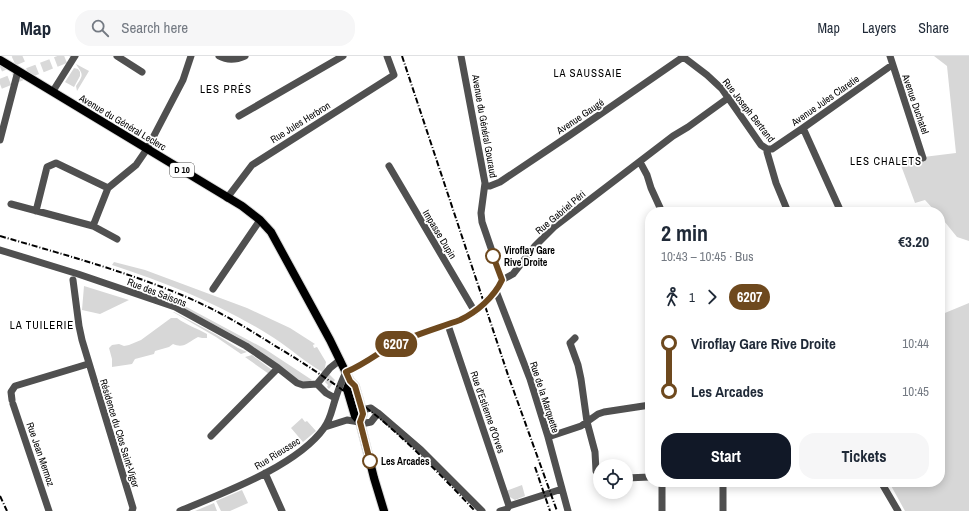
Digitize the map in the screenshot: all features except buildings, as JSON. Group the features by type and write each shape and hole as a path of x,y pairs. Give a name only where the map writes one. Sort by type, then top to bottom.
{"main road":[{"name":"Avenue du Général Leclerc","path":"0,60 242,206 260,220 271,232 350,381 355,386 363,414 360,422"},
{"name":"Avenue du Général Leclerc","path":"350,381 347,389 355,416 360,422 384,511"}],"street":[{"path":"53,92 75,56"},
{"path":"117,56 142,72"},
{"path":"93,226 108,188 136,165 147,149 183,80 191,56"},
{"path":"219,56 233,60 245,56"},
{"path":"239,116 343,56"},
{"name":"Rue Jules Herbron","path":"227,198 252,165 394,75 387,56"},
{"name":"Avenue du Général Gouraud","path":"461,56 485,186 481,213 482,224 502,280"},
{"name":"Avenue Gaugé","path":"485,186 490,186 500,182 570,135 682,56"},
{"name":"Rue Joseph Bertrand","path":"682,56 707,75 722,89 760,145 767,149 776,183 786,207"},
{"name":"Avenue Duchatel","path":"890,56 923,158"},
{"name":"Avenue Jules Claretie","path":"767,149 772,149 804,128 892,65"},
{"path":"0,140 18,71"},
{"name":"Rue Gabriel Péri","path":"346,372 392,346 468,317 475,312 496,292 502,280 513,274 535,246 554,227 673,136 728,98"},
{"path":"804,128 839,207"},
{"path":"640,162 660,207"},
{"path":"36,211 47,167 56,163 108,188"},
{"name":"Impasse Dupin","path":"389,166 475,312"},
{"path":"11,204 93,226 117,239"},
{"path":"213,289 260,220"},
{"name":"Rue des Saisons","path":"0,250 78,274 175,307 246,346 297,383 303,385 317,384"},
{"name":"Résidence du Clos Saint-Vigor","path":"73,280 79,326 88,364 134,510"},
{"name":"Rue de la Marquette","path":"496,292 528,373 548,437 568,511"},
{"name":"Rue d'Estienne d'Orves","path":"448,325 510,506"},
{"path":"575,338 570,343 578,365 587,422 595,459"},
{"path":"335,398 326,393 317,384 330,368 340,360"},
{"name":"Rue Jean Mermoz","path":"50,511 12,402 11,392 15,386 88,364"},
{"path":"211,436 278,368"},
{"name":"Rue Rieussec","path":"180,511 235,488 265,473 296,455 308,446 325,427 332,413 335,398 346,372"},
{"path":"548,437 573,430 598,414 604,412 645,407"},
{"path":"362,410 371,408 378,413 432,461 482,511"},
{"path":"325,427 347,420 371,422 378,413"},
{"path":"265,473 282,511"},
{"path":"633,478 645,477"},
{"path":"662,487 662,511"},
{"path":"723,487 723,511"},
{"path":"884,487 898,511"},
{"path":"500,511 507,509 510,506 562,489"}],"shaded area":[{"path":"934,56 969,56 969,241 957,237 945,222 945,207 931,207 925,200 915,203 899,160 956,153 947,66"},
{"path":"76,64 89,71 77,91 76,86 82,75"},
{"path":"74,68 78,69 80,76 74,87 65,82"},
{"path":"114,262 145,270 247,308 290,328 315,344 313,345 314,348 317,347 326,362 324,373 255,326 195,296 112,265"},
{"path":"84,286 129,300 100,314 82,310"},
{"path":"179,303 265,349 312,380 302,382 296,380 261,352 239,338 178,305"},
{"path":"969,303 969,511 905,511 892,487 945,487 945,313"},
{"path":"173,312 247,352 241,354 216,337"},
{"path":"171,318 177,318 207,334 207,338 198,337 180,346 173,344 169,347 155,351 154,354 135,359 132,364 112,367 112,359 109,348 112,345 119,344 124,346 141,340"},
{"path":"252,355 272,370 269,374 245,357"},
{"path":"329,374 335,380 329,389 325,382"},
{"path":"302,418 305,422 307,421 316,431 303,442 291,428"},
{"path":"522,485 525,496 515,500 508,496 506,491"},
{"path":"242,490 248,503 230,511 221,511 216,501"},
{"path":"214,503 217,511 195,511"}],"tunnel":[{"path":"0,67 25,56"},
{"path":"0,84 71,56"}],"railway":[{"path":"402,56 508,375 557,511"},
{"path":"0,236 93,263 162,287 196,301 240,324 315,371 371,411 419,454 475,511"},
{"path":"535,467 550,511"},
{"path":"0,496 7,511"}],"bus line":[{"name":"6207","path":"370,461 360,422 363,414 362,410 355,386 350,381 346,372 392,346 468,317 498,289 502,280 493,256"}],"place":[{"name":"Viroflay Gare Rive Droite","path":"493,256"},
{"name":"Les Arcades","path":"370,461"}],"district":[{"name":"LA SAUSSAIE","path":"588,73"},
{"name":"LES PRÉS","path":"226,89"},
{"name":"LES CHALETS","path":"886,161"},
{"name":"LA TUILERIE","path":"42,325"}]}
